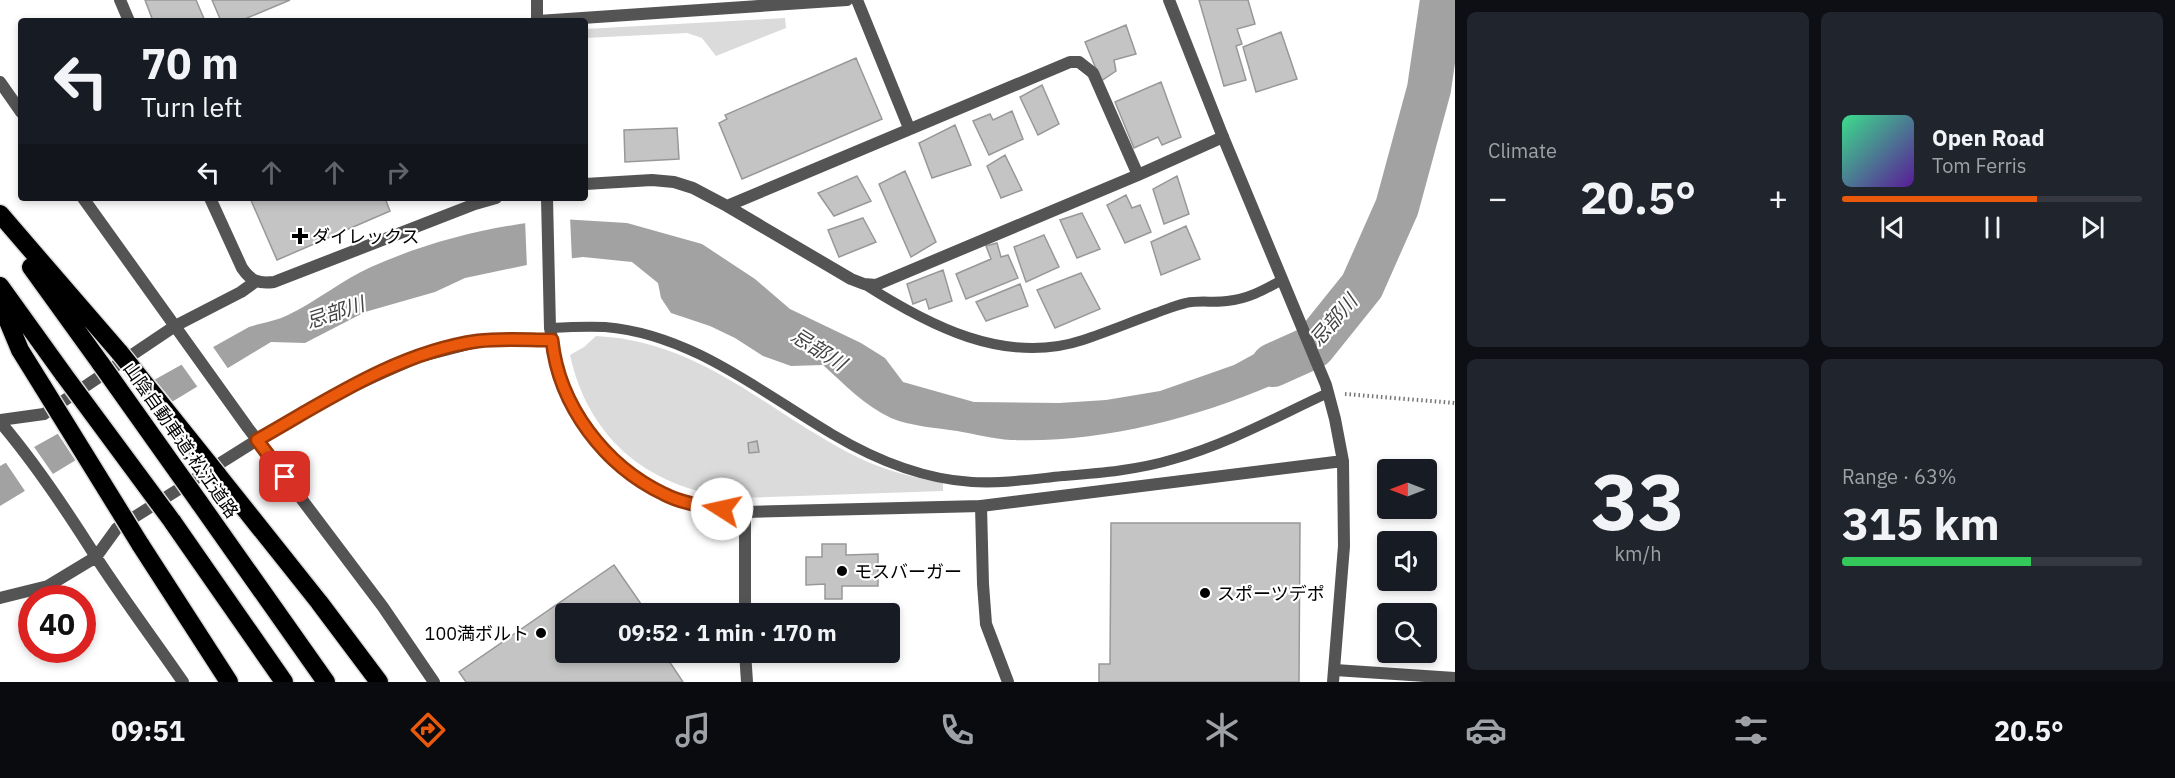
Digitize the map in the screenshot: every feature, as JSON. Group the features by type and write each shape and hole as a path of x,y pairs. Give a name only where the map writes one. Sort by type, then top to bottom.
{"highway":[{"path":"0,214 120,353 319,602 379,682"},
{"name":"山陰自動車道;松江道路","path":"0,224 326,682"},
{"path":"0,286 172,521 284,682"},
{"path":"0,302 20,350 229,682"}],"street":[{"path":"120,0 128,18"},
{"path":"537,0 538,18"},
{"path":"582,18 847,0"},
{"path":"857,0 909,128"},
{"path":"1169,0 1327,389 1343,461 1344,546 1334,676 1455,678"},
{"path":"727,206 1070,62 1079,62 1093,73 1138,176"},
{"path":"0,83 18,108"},
{"path":"588,184 629,180 674,182 693,188 851,279 864,284 876,285 1138,176 1223,137"},
{"path":"85,201 248,428 384,607 434,682"},
{"path":"211,201 242,268 255,282 262,284 274,282 486,201"},
{"path":"547,201 551,331 559,375 573,406 589,433 608,456 636,479 665,495 698,506 745,512 981,506 1343,461"},
{"path":"0,421 44,414 175,326 241,292 255,282"},
{"path":"0,598 48,586 96,557 117,528 257,440 347,390 417,357 480,341 551,331"},
{"path":"0,421 82,533 96,557 183,682"},
{"path":"981,506 986,624 1008,682"},
{"path":"745,512 745,603"},
{"path":"746,663 747,682"}],"lane":[{"path":"864,284 893,302 950,331 1005,347 1030,347 1054,346 1080,341 1186,303 1228,301 1255,295 1284,284"},
{"path":"551,331 606,327 639,333 673,343 724,367 863,451 891,464 924,474 972,482 1090,474 1147,466 1210,447 1327,389"}],"path":[{"path":"1327,389 1455,403"}],"shaded area":[{"path":"785,18 786,28 716,56 702,38 687,33 588,38 588,29"},
{"path":"596,336 634,341 670,351 703,365 859,458 879,467 943,483 943,491 740,498 679,485 653,473 630,456 609,437 592,413 579,386 570,355 584,347"}],"water":[{"path":"561,219 627,223 702,244 755,279 790,309 861,343 885,358 903,382 974,402 1059,403 1106,400 1160,391 1234,365 1280,340 1314,315 1333,356 1258,391 1177,419 1094,436 1052,440 998,439 915,425 891,418 864,401 823,365 791,366 763,356 735,338 710,326 671,313 661,298 658,283 632,262 583,257 541,262 465,278 435,292 365,312 305,343 271,342 0,506 0,466 249,327 288,315 360,272 417,249 464,235 512,225"}],"pier":[{"path":"570,216 572,261 527,268 525,219"},
{"path":"1309,314 1330,361 1298,378 1279,336"},
{"path":"211,344 229,370 199,389 179,361"},
{"path":"152,376 174,403 77,463 56,431"},
{"path":"32,444 55,477 27,494 4,460"}],"building":[{"path":"145,0 196,0 204,18 152,18"},
{"path":"212,0 290,0 247,18 220,18"},
{"path":"1199,0 1248,0 1255,24 1237,29 1242,44 1236,46 1246,80 1224,86"},
{"path":"1126,25 1136,54 1114,60 1116,71 1101,81 1085,42"},
{"path":"1281,32 1297,79 1256,92 1243,47"},
{"path":"856,58 882,119 742,179 719,123 727,119 725,115"},
{"path":"1161,82 1181,137 1162,145 1158,137 1134,148 1115,102"},
{"path":"1042,85 1059,124 1038,135 1020,97"},
{"path":"1012,111 1023,139 989,155 973,121 990,114 993,120"},
{"path":"955,125 971,165 932,178 919,143"},
{"path":"677,128 679,159 625,162 624,130"},
{"path":"1005,155 1022,190 1001,198 987,166"},
{"path":"905,171 936,242 911,257 879,184"},
{"path":"857,176 871,201 834,216 818,193"},
{"path":"1177,176 1189,214 1164,224 1153,189"},
{"path":"1126,195 1132,208 1140,205 1151,232 1125,243 1107,205"},
{"name":"ダイレックス","path":"251,201 386,201 390,211 277,260"},
{"path":"1082,213 1100,249 1077,258 1060,220"},
{"path":"863,218 876,242 839,257 828,230"},
{"path":"1186,226 1200,259 1161,275 1151,242"},
{"path":"1044,235 1059,267 1026,282 1014,247"},
{"path":"997,243 1001,257 1008,255 1018,278 966,299 956,274 991,259 986,246"},
{"path":"943,270 952,301 929,309 926,299 913,304 907,284"},
{"path":"1081,273 1100,309 1055,328 1037,290"},
{"path":"1020,284 1028,306 986,321 976,302"},
{"path":"757,441 759,452 749,453 748,443"},
{"name":"スポーツデポ","path":"1111,523 1300,523 1299,682 1099,682 1099,664 1110,664"},
{"name":"モスバーガー","path":"822,544 846,544 846,555 878,554 878,586 842,586 842,599 825,599 825,584 806,585 806,557 822,557"},
{"name":"100満ボルト","path":"614,565 640,603 559,603"},
{"name":"100満ボルト","path":"555,606 555,663 670,663 683,682 466,682 459,672"}],"waterway":[{"name":"忌部川","path":"1273,365 1313,347 1362,286 1397,207 1429,89 1442,0"}],"place":[{"name":"ダイレックス","path":"300,236"},
{"name":"モスバーガー","path":"842,571"},
{"name":"スポーツデポ","path":"1205,593"},
{"name":"100満ボルト","path":"541,633"}],"route":[{"path":"285,477 257,440 347,390 417,357 447,348 480,341 552,340 559,375 573,406 589,433 608,456 636,479 665,495 698,506 722,509"}]}
